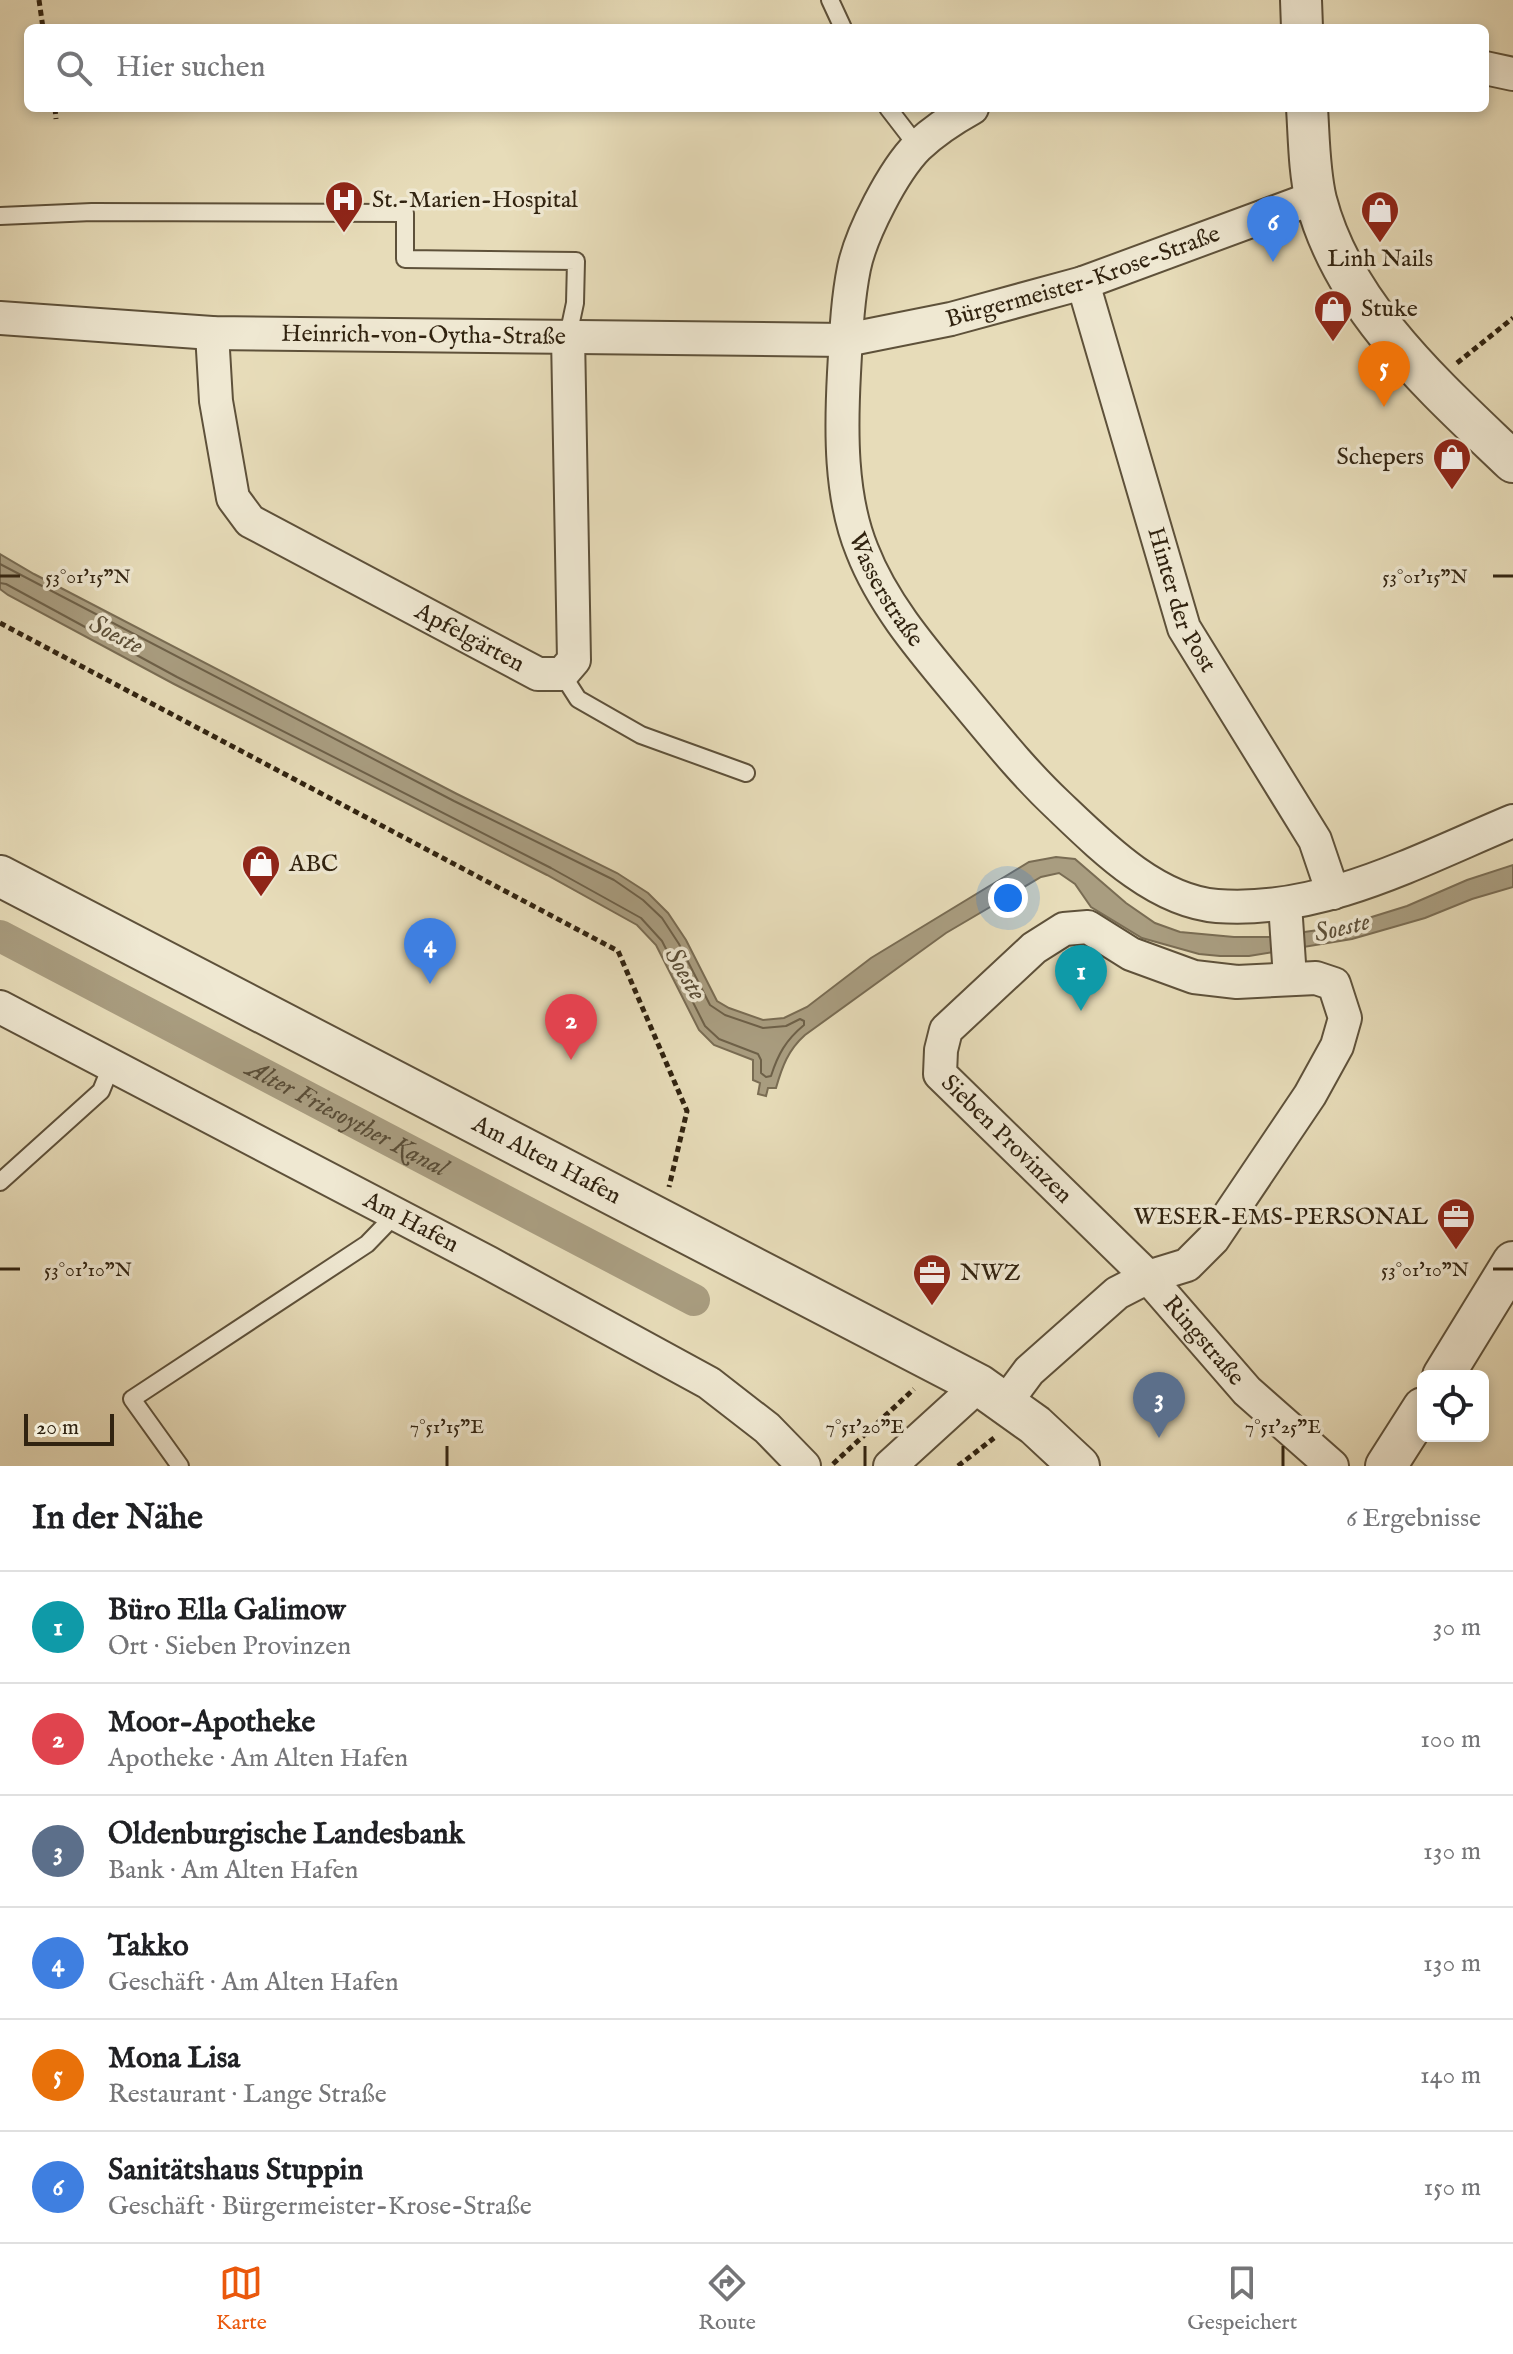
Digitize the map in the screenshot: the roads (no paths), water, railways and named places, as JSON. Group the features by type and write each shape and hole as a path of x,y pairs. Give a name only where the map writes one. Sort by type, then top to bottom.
{"street":[{"path":"1301,0 1302,24"},
{"path":"1489,69 1513,74"},
{"name":"Wasserstraße","path":"966,112 918,147 890,185 864,239 847,304 841,416 845,483 861,549 891,607 1028,776 1131,871 1178,895 1215,906 1286,911 1513,821"},
{"path":"1307,112 1316,197 1328,236 1371,314 1431,384 1513,462"},
{"name":"Bürgermeister-Krose-Straße","path":"846,340 951,319 1083,283 1316,197"},
{"name":"Hinter der Post","path":"1083,283 1184,628 1315,840 1333,893"},
{"name":"Heinrich-von-Oytha-Straße","path":"0,318 212,333 846,340"},
{"name":"Apfelgärten","path":"212,333 216,401 233,498 250,521 538,674 562,674"},
{"path":"562,674 574,660 568,336"},
{"name":"Am Alten Hafen","path":"0,876 941,1364 992,1393 1035,1425 1079,1466"},
{"path":"1286,911 1289,967"},
{"name":"Sieben Provinzen","path":"890,1466 992,1393 1029,1371 1117,1293 1148,1277 1187,1265 1213,1239 1310,1095 1337,1046 1345,1018 1334,984 1289,967 1237,982 1194,977 1131,954 1088,927 1064,929 1034,948 946,1030 940,1074 1148,1277"},
{"name":"Am Hafen","path":"0,1007 709,1383 767,1428 804,1466"},
{"path":"1447,1370 1513,1262"},
{"name":"Ringstraße","path":"1148,1277 1247,1391 1332,1466"},
{"path":"1386,1466 1417,1417"}],"lane":[{"path":"830,0 841,24"},
{"path":"891,112 918,147"},
{"path":"0,216 106,212 405,213 405,259 576,261 575,303 568,336"},
{"path":"562,674 578,699 641,735 746,773"},
{"path":"0,1182 101,1091 112,1064"},
{"path":"180,1466 132,1399 367,1244 395,1215"}],"water":[{"name":"Soeste","path":"0,554 457,794 617,873 648,893 668,913 686,940 717,1001 763,1020 784,1018 807,1007 871,958 1029,862 1056,857 1075,859 1126,903 1155,923 1180,932 1234,937 1270,937 1362,920 1513,865 1513,887 1425,918 1352,939 1249,956 1220,956 1199,954 1142,938 1091,907 1075,884 1059,873 1041,877 946,933 805,1035 786,1059 776,1088 768,1088 766,1096 758,1094 760,1083 753,1080 753,1060 714,1045 699,1030 656,945 637,925 547,875 174,684 8,595 0,589"}],"waterway":[{"name":"Alter Friesoyther Kanal","path":"0,936 694,1300"}],"place":[{"name":"St.-Marien-Hospital","path":"344,234"},
{"name":"Linh Nails","path":"1380,244"},
{"name":"Sanitätshaus Stuppin","path":"1273,262"},
{"name":"Stuke","path":"1333,343"},
{"name":"Mona Lisa","path":"1384,407"},
{"name":"Schepers","path":"1452,491"},
{"name":"ABC","path":"261,898"},
{"name":"Takko","path":"430,984"},
{"name":"Büro Ella Galimow","path":"1081,1011"},
{"name":"Moor-Apotheke","path":"571,1060"},
{"name":"WESER-EMS-PERSONAL","path":"1456,1251"},
{"name":"NWZ","path":"932,1307"},
{"name":"Oldenburgische Landesbank","path":"1159,1438"}]}
